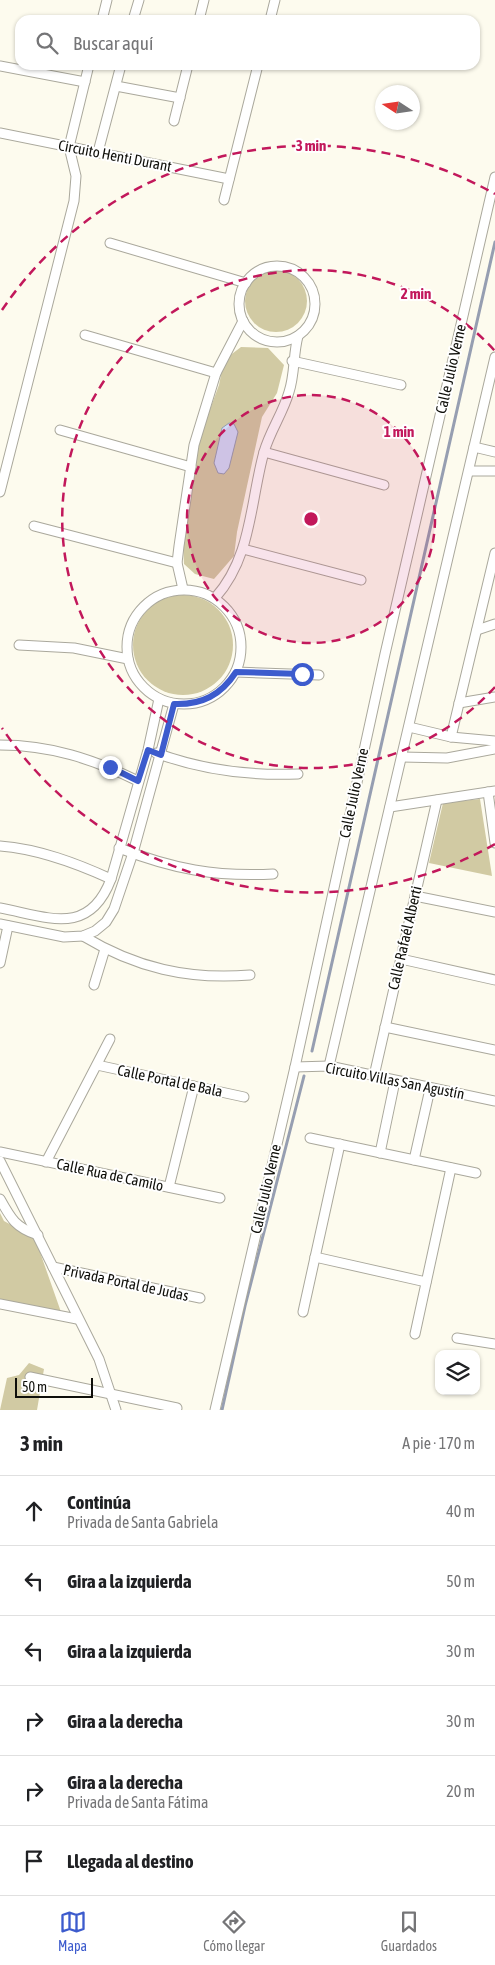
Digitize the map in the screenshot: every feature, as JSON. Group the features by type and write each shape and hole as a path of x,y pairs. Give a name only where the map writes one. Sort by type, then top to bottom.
{"street":[{"path":"103,15 107,0"},
{"path":"134,15 139,0"},
{"path":"200,15 204,0"},
{"path":"271,15 275,0"},
{"path":"0,66 15,69"},
{"path":"21,70 85,82"},
{"path":"0,492 74,201 76,176 69,147 88,70"},
{"path":"98,152 120,70"},
{"path":"174,121 187,70"},
{"path":"224,200 257,70"},
{"path":"116,86 180,98"},
{"name":"Circuito Henti Durant","path":"0,133 229,179"},
{"name":"Calle Julio Verne","path":"215,1410 295,1067 387,645 495,177"},
{"path":"110,243 246,283"},
{"path":"277,266 294,271 308,282 314,293 313,317 307,328 298,336 286,342 261,339 250,332 243,321 239,302 246,283 254,274 265,268 277,266"},
{"path":"183,589 177,564 190,466 200,422 216,373 243,321"},
{"path":"85,335 216,373"},
{"path":"215,598 236,570 243,549 264,452 272,428 290,390 292,360 298,336"},
{"path":"329,1066 474,447 492,382 495,357"},
{"path":"292,360 401,385"},
{"path":"60,430 190,466"},
{"path":"474,447 495,452"},
{"path":"264,452 384,485"},
{"path":"469,471 495,471"},
{"path":"34,526 177,564"},
{"path":"243,549 361,580"},
{"path":"452,737 495,553"},
{"path":"183,589 200,591 215,598 226,607 240,631 241,658 236,672 228,684 217,694 204,701 174,704 159,699 139,682 128,659 127,642 131,626 139,611 151,600 166,592 183,589"},
{"path":"477,630 495,624"},
{"path":"19,645 74,648 128,659"},
{"path":"236,672 319,675"},
{"path":"459,703 495,697"},
{"path":"0,908 58,920 82,916 101,902 111,879 148,750 159,699"},
{"path":"0,963 4,925 64,937 82,936 95,931 106,922 114,909 133,854 174,704"},
{"path":"409,727 452,737 495,741"},
{"path":"0,745 50,749 80,756 110,767 138,781"},
{"path":"402,757 448,758 495,749"},
{"path":"148,750 195,766 241,774 298,774"},
{"path":"390,807 492,791 495,843"},
{"name":"Calle Rafaél Alberti","path":"374,1076 436,800"},
{"path":"0,846 50,855 77,864 111,879"},
{"path":"120,848 166,865 201,873 237,876 272,874"},
{"path":"415,896 495,912"},
{"path":"82,936 104,949 151,968 175,974 217,977 250,975"},
{"path":"94,985 104,949"},
{"path":"400,959 495,980"},
{"path":"385,1027 495,1050"},
{"path":"46,1162 110,1039"},
{"name":"Calle Portal de Bala","path":"97,1065 244,1097"},
{"name":"Circuito Villas San Agustín","path":"295,1067 329,1066 495,1102"},
{"path":"380,1153 395,1081"},
{"path":"169,1187 194,1086"},
{"path":"414,1160 430,1089"},
{"path":"310,1138 476,1173"},
{"path":"302,1312 340,1144"},
{"name":"Calle Rua de Camilo","path":"0,1152 220,1198"},
{"path":"0,1161 99,1359 113,1396 116,1410"},
{"path":"415,1334 451,1168"},
{"path":"0,1200 12,1221 20,1228 38,1235"},
{"path":"315,1256 426,1282"},
{"name":"Privada Portal de Judas","path":"52,1268 200,1298"},
{"path":"0,1304 78,1319"},
{"path":"457,1338 495,1344"},
{"path":"30,1377 177,1408"}],"shaded area":[{"path":"270,270 282,270 298,279 305,289 307,301 305,313 298,323 282,332 270,332 259,327 250,318 245,307 245,295 250,284 259,275"},
{"path":"241,347 268,348 284,365 277,393 262,417 237,532 234,556 214,579 195,574 184,564 183,541 199,439 219,385 224,360"},
{"path":"173,595 193,595 202,598 219,609 230,626 233,635 233,655 230,664 219,681 202,692 193,695 173,695 155,687 141,673 133,655 133,635 141,617 155,603"},
{"path":"480,799 492,876 429,863 443,803"},
{"path":"0,1213 4,1221 35,1238 61,1312 0,1300"},
{"path":"29,1363 44,1369 37,1410 0,1410 7,1378 19,1375"}],"water":[{"path":"229,423 234,424 238,432 229,468 224,474 218,473 214,463 222,428"}],"waterway":[{"path":"312,1051 495,242"},
{"path":"222,1410 245,1306 304,1076"}],"route":[{"path":"110,767 138,781 148,750 161,755 174,704 204,701 217,694 228,684 236,672 302,674"}]}
